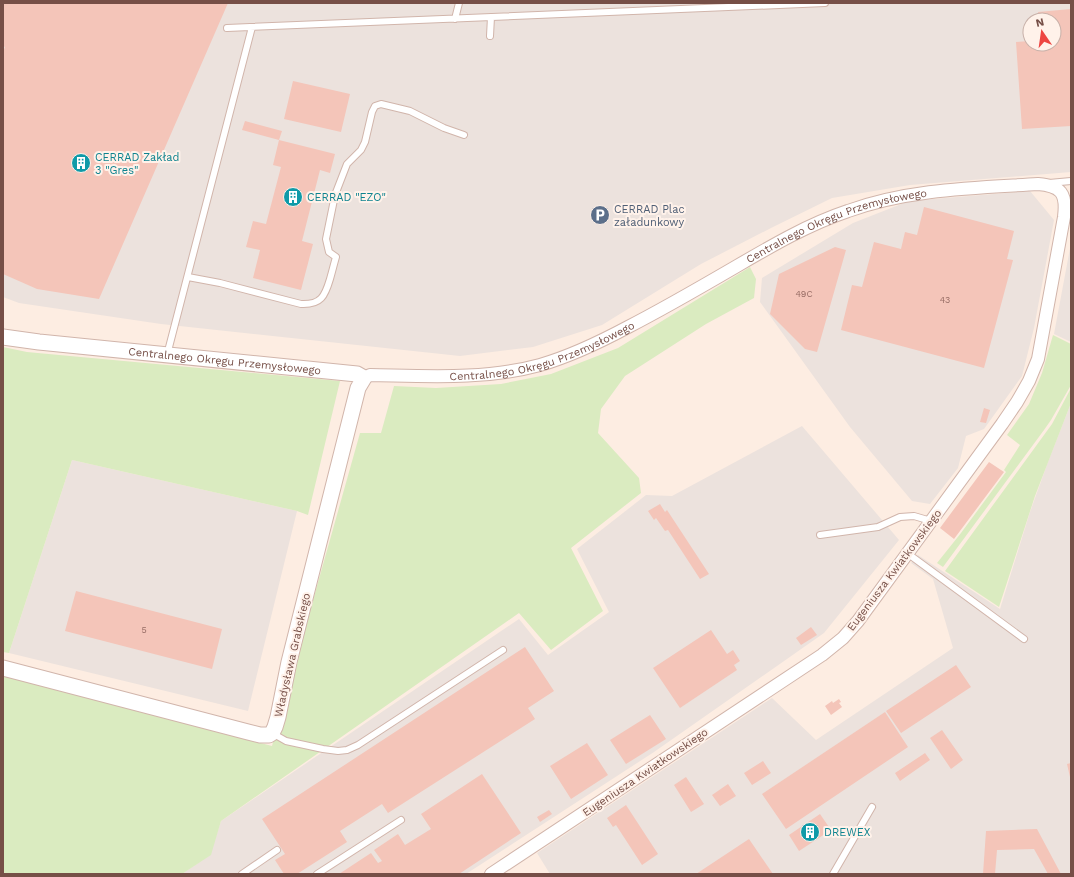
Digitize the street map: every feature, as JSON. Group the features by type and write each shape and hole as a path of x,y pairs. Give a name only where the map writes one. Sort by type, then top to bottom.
{"street":[{"name":"Centralnego Okręgu Przemysłowego","path":"3,337 39,342 357,374 364,378 370,375 482,375 520,370 541,365 598,343 652,315 783,239 818,222 848,210 875,202 931,192 1038,184 1052,186"},
{"name":"Eugeniusza Kwiatkowskiego","path":"491,874 822,655 843,638 858,621 1006,419 1032,376 1038,359 1068,202 1064,200 1062,194 1052,186"},
{"name":"Władysława Grabskiego","path":"272,733 276,727 288,662 358,388 364,378"},
{"path":"3,668 248,732 264,735 272,733"}],"lane":[{"path":"455,19 459,3"},
{"path":"227,28 825,3"},
{"path":"490,36 492,17"},
{"path":"167,355 252,27"},
{"path":"188,277 220,283 301,304 309,305 317,302 326,292 336,257 330,252 326,239 334,195 347,164 361,150 365,142 372,112 375,106 381,104 410,111 444,128 464,135"},
{"path":"1038,184 1071,181"},
{"path":"820,535 878,527 900,517 914,516 931,521"},
{"path":"907,554 1024,639"},
{"path":"272,733 286,742 338,751 347,750 358,746 503,650"},
{"path":"834,874 872,807"},
{"path":"317,874 401,820"},
{"path":"242,874 277,850"}],"shaded area":[{"path":"3,3 1071,3 1071,172 910,185 832,198 701,264 602,325 533,347 460,356 161,324 19,303 3,297"},
{"path":"1030,191 1054,220 1034,328 1022,376 984,429 966,436 958,468 930,504 912,501 850,427 760,302 762,278 853,223 909,201"},
{"path":"1071,243 1071,342 1054,334"},
{"path":"1071,403 1071,874 550,874 537,853 772,698 816,740 953,648 933,579 911,563 918,555 1000,609 1030,512"},
{"path":"802,426 899,540 824,633 654,752 466,874 182,874 210,855 221,821 519,619 548,655 609,612 577,549 646,495 672,496"},
{"path":"72,460 297,511 248,711 9,653"}],"green space":[{"path":"750,267 756,279 754,298 706,324 625,376 601,409 598,433 639,478 641,493 571,548 603,611 551,650 519,613 221,821 211,855 182,874 3,874 3,674 272,746 360,433 381,433 394,386 436,388 501,384 551,374 618,348"},
{"path":"1053,335 1071,344 1071,385 1044,430 943,567 937,563 1006,472 1004,470 1020,445 1007,435 1029,404 1042,373"},
{"path":"3,347 27,352 340,381 308,515 297,511 72,460 9,653 3,652"},
{"path":"1071,388 1071,403 1035,496 999,607 945,571 1052,424"}],"building":[{"name":"CERRAD Zakład 3 \"Gres\"","path":"3,3 228,3 99,299 37,289 3,274 3,52 5,47 3,46"},
{"path":"1071,9 1071,126 1022,129 1016,42 1022,42 1022,52 1062,52 1062,12 1038,12"},
{"path":"293,81 350,94 341,132 284,119"},
{"path":"245,121 282,131 279,140 242,130"},
{"name":"CERRAD \"EZO\"","path":"279,140 335,154 330,173 320,170 302,241 313,244 301,290 253,278 260,250 246,247 253,221 266,224 281,167 273,165"},
{"path":"924,207 1014,231 1007,259 1013,260 984,368 841,330 852,285 862,287 874,242 901,249 905,232 917,235"},
{"path":"835,247 846,250 817,352 805,349 770,314 779,274"},
{"path":"984,408 990,410 986,423 980,422"},
{"path":"989,462 1004,472 954,539 940,528"},
{"path":"660,504 665,512 667,510 709,574 700,579 668,530 665,531 656,518 654,520 648,511"},
{"path":"76,591 222,629 212,669 65,631"},
{"path":"811,627 817,635 801,645 796,638"},
{"path":"711,630 727,654 733,650 740,661 734,665 737,670 680,708 653,668"},
{"path":"525,647 554,691 528,708 535,719 388,813 382,804 340,831 347,842 297,874 284,874 275,860 285,854 262,819"},
{"path":"956,665 971,687 901,733 886,711"},
{"path":"839,699 841,702 839,703 842,707 831,715 825,706 832,701 833,703"},
{"path":"885,712 908,747 786,829 762,794"},
{"path":"650,715 666,739 626,764 610,740"},
{"path":"942,730 963,760 951,769 930,738"},
{"path":"587,743 608,775 571,799 550,766"},
{"path":"925,753 930,760 900,781 895,773"},
{"path":"763,761 771,773 752,785 744,773"},
{"path":"1071,763 1071,777 1070,777 1067,764"},
{"path":"482,774 521,833 459,874 339,874 371,853 378,863 382,861 374,850 398,834 405,845 431,829 421,814"},
{"path":"686,777 704,804 691,812 674,785"},
{"path":"728,784 736,796 720,806 712,795"},
{"path":"626,805 658,854 642,865 616,825 613,827 607,818"},
{"path":"549,810 552,814 540,822 537,817"},
{"name":"DREWEX","path":"820,814 831,830 799,851 789,835"},
{"path":"1037,829 1061,874 1048,874 1034,849 997,850 995,874 983,874 986,831"},
{"path":"749,839 773,874 696,874"}],"place":[{"name":"CERRAD Zakład 3 \"Gres\"","path":"81,163"},
{"name":"CERRAD \"EZO\"","path":"293,197"},
{"name":"CERRAD Plac załadunkowy","path":"600,215"},
{"name":"DREWEX","path":"810,832"}]}
